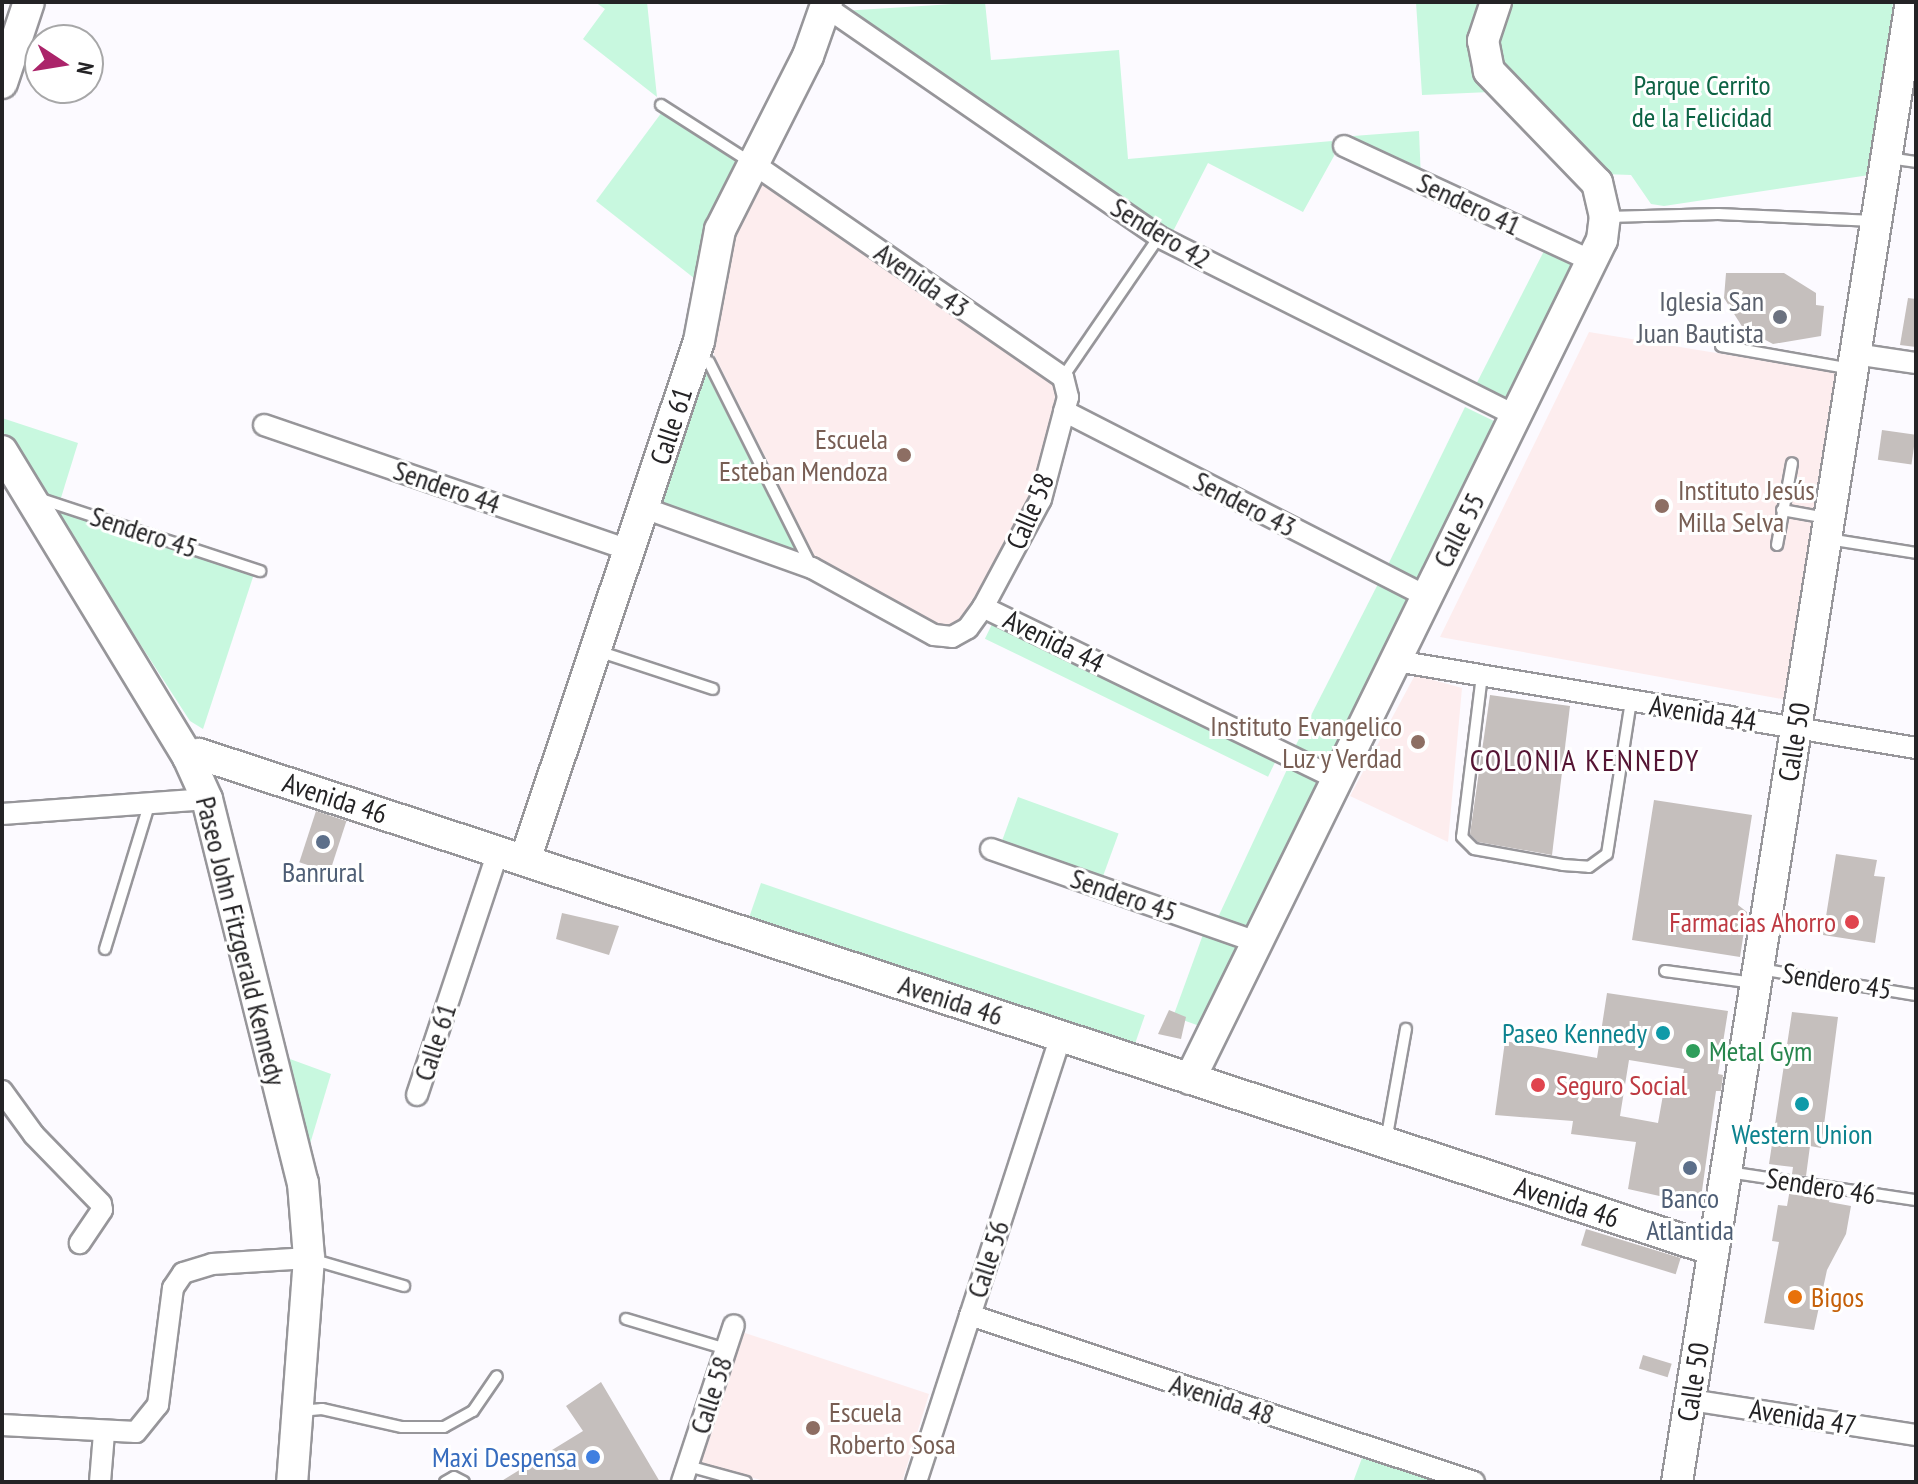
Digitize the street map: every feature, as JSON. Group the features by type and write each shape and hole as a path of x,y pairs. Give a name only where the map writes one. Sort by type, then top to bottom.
{"street":[{"path":"2,83 8,46 29,2"},
{"path":"1496,2 1483,41 1489,71 1597,183 1605,217"},
{"name":"Calle 50","path":"1677,1482 1876,221 1901,160 1911,2"},
{"name":"Calle 61","path":"417,1095 596,651 699,341 720,230 828,6"},
{"name":"Sendero 42","path":"828,6 1159,237 1517,416"},
{"name":"Sendero 41","path":"1344,146 1594,262"},
{"name":"Avenida 43","path":"751,162 1063,377"},
{"name":"Calle 55","path":"1190,1079 1425,596 1594,262 1605,217"},
{"path":"1854,362 1916,363"},
{"path":"1063,377 1068,397 1064,411"},
{"name":"Sendero 43","path":"1064,411 1425,596"},
{"name":"Calle 58","path":"983,607 1041,499 1064,411"},
{"name":"Sendero 44","path":"264,425 630,550"},
{"name":"Paseo John Fitzgerald Kennedy","path":"2,451 188,757 207,799 303,1183 309,1258 292,1482"},
{"name":"Avenida 44","path":"644,508 812,568 934,635 952,637 968,628 983,607 1337,779"},
{"name":"Avenida 44","path":"1396,661 1916,748"},
{"name":"Avenida 46","path":"188,757 199,754 1714,1250"},
{"path":"3,811 207,799"},
{"name":"Sendero 45","path":"991,849 1257,942"},
{"name":"Calle 56","path":"916,1482 1061,1036"},
{"path":"2,1091 34,1135 101,1204 102,1210 80,1243"},
{"path":"4,1418 104,1433 136,1432 158,1405 173,1288 183,1273 212,1264 309,1258"},
{"name":"Avenida 48","path":"970,1315 1474,1482"},
{"name":"Calle 58","path":"685,1474 734,1325"},
{"name":"Avenida 47","path":"1690,1400 1916,1435"},
{"path":"100,1482 104,1433"}],"lane":[{"path":"661,105 751,162"},
{"path":"1605,217 1718,214 1876,221"},
{"path":"1063,377 1159,237"},
{"path":"1721,346 1854,362"},
{"path":"709,362 812,568"},
{"path":"1777,545 1792,463"},
{"name":"Sendero 45","path":"28,494 260,571"},
{"path":"1782,510 1828,529 1916,553"},
{"path":"596,651 713,689"},
{"path":"1482,675 1462,837 1474,849 1563,865 1589,867 1607,854 1631,701"},
{"path":"105,949 150,802"},
{"name":"Sendero 45","path":"1665,971 1757,976 1916,995"},
{"path":"1386,1143 1406,1029"},
{"name":"Sendero 46","path":"1726,1171 1916,1200"},
{"path":"309,1258 404,1286"},
{"path":"626,1319 726,1349"},
{"path":"298,1411 322,1409 402,1427 444,1427 473,1411 497,1376"},
{"path":"685,1474 746,1482"},
{"path":"445,1482 454,1477 464,1482"}],"shaded area":[{"name":"Escuela Esteban Mendoza","path":"758,180 1051,381 1057,390 1032,504 955,627 937,627 817,561 708,342 722,255"},
{"name":"Instituto Jesús Milla Selva","path":"1589,332 1843,374 1787,700 1440,637"},
{"name":"Instituto Evangelico Luz y Verdad","path":"1415,675 1462,688 1448,842 1350,796"},
{"name":"Escuela Roberto Sosa","path":"736,1330 929,1394 902,1482 768,1482 696,1462"}],"green space":[{"path":"595,2 647,2 657,97 583,39 605,9"},
{"path":"985,2 991,60 1119,50 1128,159 1332,141 1334,156 1303,212 1208,163 1165,247 842,11"},
{"path":"1416,2 1480,2 1471,60 1490,92 1422,95"},
{"name":"Parque Cerrito de la Felicidad","path":"1506,2 1893,2 1876,174 1664,206 1651,204 1631,175 1604,174 1505,79 1494,30"},
{"path":"662,112 739,164 699,282 596,201"},
{"path":"1419,131 1421,180 1340,151 1340,137"},
{"path":"1546,247 1585,267 1510,415 1471,395"},
{"path":"699,359 798,555 652,504"},
{"path":"1465,407 1504,426 1424,589 1385,571"},
{"path":"2,418 78,443 60,501 42,492 2,430"},
{"path":"52,508 254,574 203,729 190,721"},
{"path":"1380,580 1416,598 1330,766 1295,748"},
{"path":"995,618 1278,756 1268,777 985,639"},
{"path":"1290,763 1330,782 1255,943 1215,924"},
{"path":"1018,797 1119,834 1100,884 1000,848"},
{"path":"761,883 1145,1015 1132,1053 748,921"},
{"path":"1205,929 1250,945 1218,1033 1173,1016"},
{"path":"279,1055 331,1074 304,1164"},
{"path":"1362,1458 1438,1482 1353,1482"}],"building":[{"name":"Iglesia San Juan Bautista","path":"1726,273 1784,273 1816,293 1816,305 1824,306 1821,336 1773,344 1743,328 1724,298"},
{"path":"1908,298 1916,299 1916,347 1900,345"},
{"path":"1882,430 1916,435 1911,464 1878,460"},
{"path":"1490,695 1570,706 1552,855 1478,842 1470,834"},
{"path":"1654,800 1752,815 1738,905 1747,912 1740,957 1632,940"},
{"name":"Banrural","path":"316,811 346,821 330,872 299,862"},
{"path":"1836,854 1877,860 1874,876 1885,877 1875,943 1823,935"},
{"path":"562,913 619,926 609,955 556,939"},
{"path":"1607,993 1728,1011 1718,1074 1723,1075 1721,1091 1716,1091 1700,1205 1628,1189 1636,1142 1571,1134 1573,1121 1495,1115 1505,1041 1597,1058","holes":["1629,1060 1684,1069 1679,1097 1663,1095 1658,1123 1620,1116"]},
{"path":"1169,1010 1186,1017 1181,1039 1158,1034"},
{"path":"1792,1012 1838,1017 1821,1148 1810,1146 1806,1176 1792,1174 1793,1167 1769,1164"},
{"path":"1790,1189 1831,1195 1829,1202 1851,1206 1846,1234 1827,1270 1814,1330 1764,1323 1779,1242 1772,1241 1778,1205 1787,1206"},
{"path":"1586,1229 1681,1258 1676,1274 1581,1245"},
{"path":"1643,1355 1672,1364 1668,1377 1639,1368"},
{"name":"Maxi Despensa","path":"601,1382 660,1482 500,1482 583,1431 566,1406"}],"place":[{"name":"Iglesia San Juan Bautista","path":"1780,317"},
{"name":"Escuela Esteban Mendoza","path":"904,455"},
{"name":"Instituto Jesús Milla Selva","path":"1662,506"},
{"name":"Instituto Evangelico Luz y Verdad","path":"1418,742"},
{"name":"Banrural","path":"323,842"},
{"name":"Farmacias Ahorro","path":"1852,922"},
{"name":"Paseo Kennedy","path":"1663,1033"},
{"name":"Metal Gym","path":"1693,1051"},
{"name":"Seguro Social","path":"1538,1085"},
{"name":"Western Union","path":"1802,1104"},
{"name":"Banco Atlantida","path":"1690,1168"},
{"name":"Bigos","path":"1795,1297"},
{"name":"Escuela Roberto Sosa","path":"813,1428"},
{"name":"Maxi Despensa","path":"593,1457"}],"district":[{"name":"COLONIA KENNEDY","path":"1585,760"}]}
